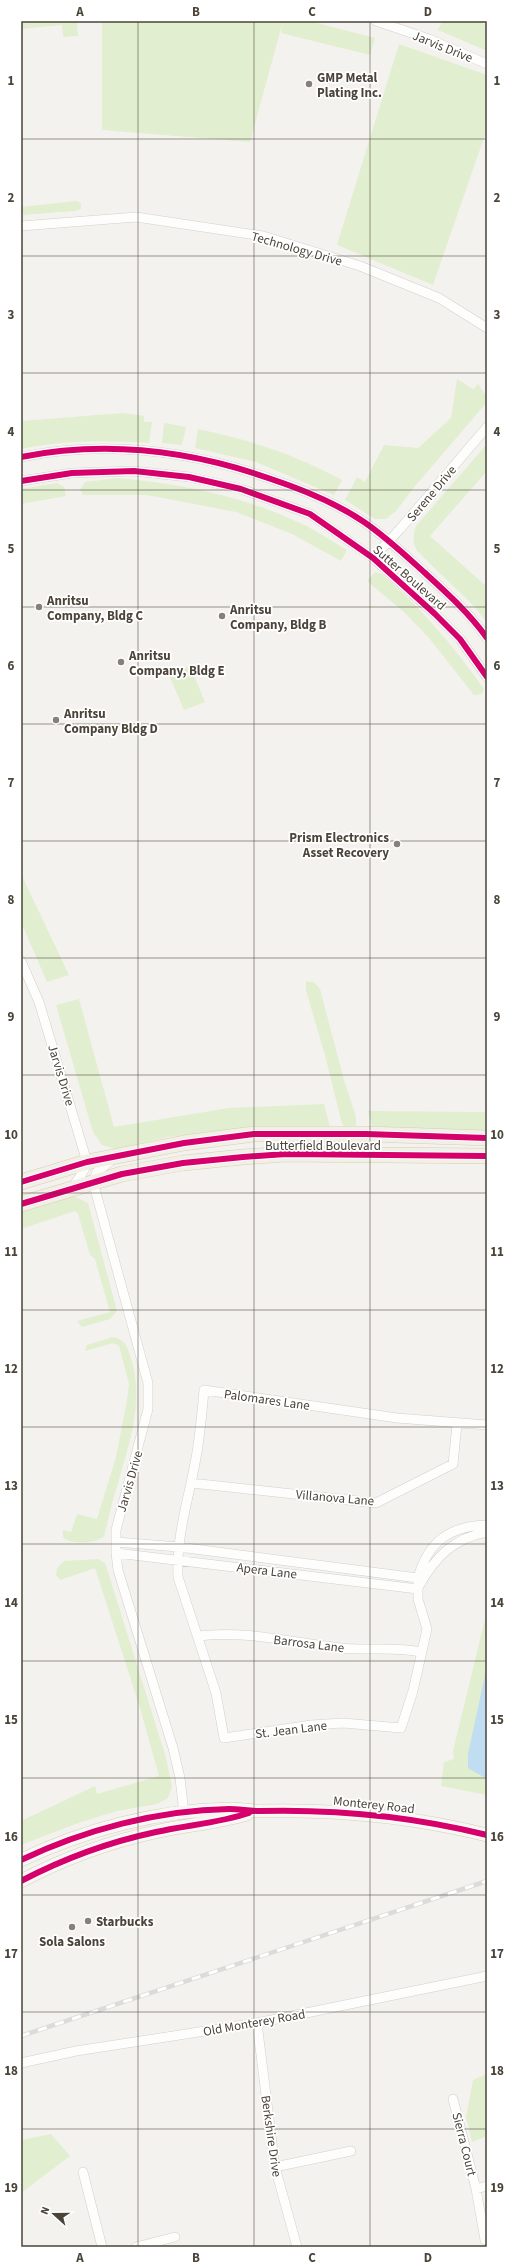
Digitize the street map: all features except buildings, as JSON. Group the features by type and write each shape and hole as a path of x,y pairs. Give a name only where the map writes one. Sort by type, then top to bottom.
{"main road":[{"name":"Butterfield Boulevard","path":"21,1182 87,1162 116,1156 184,1143 254,1134 352,1134 487,1138"},
{"name":"Butterfield Boulevard","path":"21,1204 93,1182 182,1163 286,1154 487,1156"},
{"name":"Monterey Road","path":"21,1860 61,1843 102,1830 184,1813 229,1809 256,1811 320,1810 373,1814 432,1822 487,1835"},
{"name":"Monterey Road","path":"21,1881 86,1852 131,1838 181,1826 230,1819 256,1811"}],"street":[{"name":"Jarvis Drive","path":"376,21 429,39 487,64"},
{"name":"Technology Drive","path":"21,226 136,217 263,236 374,272 439,298 487,328"},
{"name":"Serene Drive","path":"373,558 389,542 487,426"},
{"name":"Sutter Boulevard","path":"21,457 66,450 99,449 189,455 245,470 302,489 364,522 389,542 465,609 487,638"},
{"name":"Sutter Boulevard","path":"21,481 72,473 134,471 196,479 242,489 310,514 373,558 435,614 460,639 487,677"},
{"name":"Jarvis Drive","path":"21,961 39,1002 87,1162"},
{"path":"93,1182 97,1172 116,1156"},
{"path":"73,1188 78,1177 84,1172 87,1162"},
{"name":"Jarvis Drive","path":"93,1182 148,1384 148,1409 116,1530 118,1570 173,1748 180,1778 184,1813"},
{"name":"Palomares Lane","path":"177,1559 184,1506 191,1483 204,1390 366,1414 457,1424 487,1425"},
{"name":"Villanova Lane","path":"191,1483 376,1503 453,1464 457,1424"},
{"path":"418,1589 418,1578 422,1565 435,1542 458,1528 487,1525"},
{"path":"418,1589 429,1567 444,1550 460,1540 487,1532"},
{"name":"Apera Lane","path":"116,1542 179,1547 418,1578"},
{"name":"Apera Lane","path":"116,1553 177,1559 418,1589"},
{"name":"St. Jean Lane","path":"177,1559 178,1576 216,1693 224,1738 343,1723 401,1728 413,1691 427,1629 418,1599 418,1589"},
{"name":"Barrosa Lane","path":"198,1636 222,1633 342,1648 409,1649 421,1652"},
{"name":"Old Monterey Road","path":"21,2063 76,2051 257,2022 487,1976"},
{"name":"Berkshire Drive","path":"257,2022 275,2167 297,2247"},
{"name":"Sierra Court","path":"453,2099 476,2189 485,2240"},
{"path":"275,2167 351,2151"},
{"path":"83,2172 102,2247"},
{"name":"Sierra Court","path":"476,2189 487,2186"},
{"path":"136,2247 175,2237"}],"green space":[{"path":"21,21 77,21 78,36 63,37 62,25 21,29"},
{"path":"102,21 283,21 250,142 102,130"},
{"path":"283,21 309,21 375,38 370,55 281,33"},
{"path":"442,21 477,21 487,25 487,51 438,30"},
{"path":"399,44 487,75 487,129 433,285 337,245"},
{"path":"76,201 81,203 81,209 75,211 21,215 21,207"},
{"path":"457,379 473,389 478,384 487,397 487,402 416,485 396,511 386,519 375,519 345,500 357,477 365,482 384,445 418,448 451,418"},
{"path":"123,413 144,416 144,422 152,422 149,443 116,441 69,442 21,449 21,421"},
{"path":"164,423 186,427 182,445 162,443"},
{"path":"198,429 255,443 289,455 342,480 334,495 256,462 195,448"},
{"path":"487,444 487,471 430,536 487,587 487,623 475,607 417,551 414,544 414,533 416,526"},
{"path":"117,478 187,487 233,498 278,513 318,532 347,550 341,561 292,534 236,512 147,495 83,495 80,490 85,482"},
{"path":"57,483 64,487 66,496 21,504 21,489"},
{"path":"375,572 382,574 424,614 460,657 484,689 482,694 474,695 429,638 405,613 367,581"},
{"path":"190,666 205,702 184,710 169,675"},
{"path":"21,874 69,975 47,982 21,922"},
{"path":"306,981 315,983 320,989 344,1080 356,1117 356,1125 348,1128 342,1124 326,1059 306,990"},
{"path":"79,999 114,1127 229,1108 324,1104 330,1127 219,1131 168,1137 115,1149 102,1145 93,1132 56,1005"},
{"path":"368,1111 487,1112 487,1131 373,1129"},
{"path":"74,1196 88,1203 117,1311 110,1319 82,1327 77,1321 110,1312 95,1259 90,1255 78,1214 75,1211 21,1229 21,1212"},
{"path":"113,1337 123,1341 130,1355 134,1371 136,1404 131,1436 104,1536 90,1542 72,1542 63,1537 63,1530 71,1532 77,1514 97,1519 116,1457 129,1384 119,1346 113,1343 85,1351 87,1345"},
{"path":"98,1559 105,1563 108,1572 166,1758 172,1787 168,1798 157,1804 117,1811 78,1823 21,1845 21,1821 95,1786 97,1794 159,1776 140,1708 95,1568 60,1580 56,1575 57,1568 64,1561"},
{"path":"487,1611 487,1795 441,1786 444,1762 454,1759 453,1751"},
{"path":"487,2074 487,2136 472,2142 466,2117 473,2080"},
{"path":"51,2134 70,2156 21,2193 21,2140"}],"water":[{"path":"487,1666 487,1779 468,1768 468,1754"}],"railway":[{"path":"21,2036 487,1881"}],"cycle path":[{"path":"21,457 85,449 148,451 209,461 240,469 296,488 353,515 380,534 450,596 466,612 487,638"},
{"path":"21,481 72,473 134,471 189,477 241,489 310,514 373,558 435,614 460,639 487,677"},
{"path":"21,1182 87,1162 184,1143 254,1134 366,1134 487,1138"},
{"path":"21,1204 122,1174 183,1163 286,1154 487,1156"},
{"path":"21,1860 45,1849 96,1831 149,1818 202,1810 229,1809 255,1811 317,1811 374,1815 459,1828 487,1835"},
{"path":"21,1881 53,1865 104,1846 138,1836 226,1819 249,1813"}],"place":[{"name":"GMP Metal Plating Inc.","path":"309,84"},
{"name":"Anritsu Company, Bldg C","path":"39,607"},
{"name":"Anritsu Company, Bldg B","path":"222,616"},
{"name":"Anritsu Company, Bldg E","path":"121,662"},
{"name":"Anritsu Company Bldg D","path":"56,720"},
{"name":"Prism Electronics Asset Recovery","path":"397,844"},
{"name":"Starbucks","path":"88,1921"},
{"name":"Sola Salons","path":"72,1927"}]}
